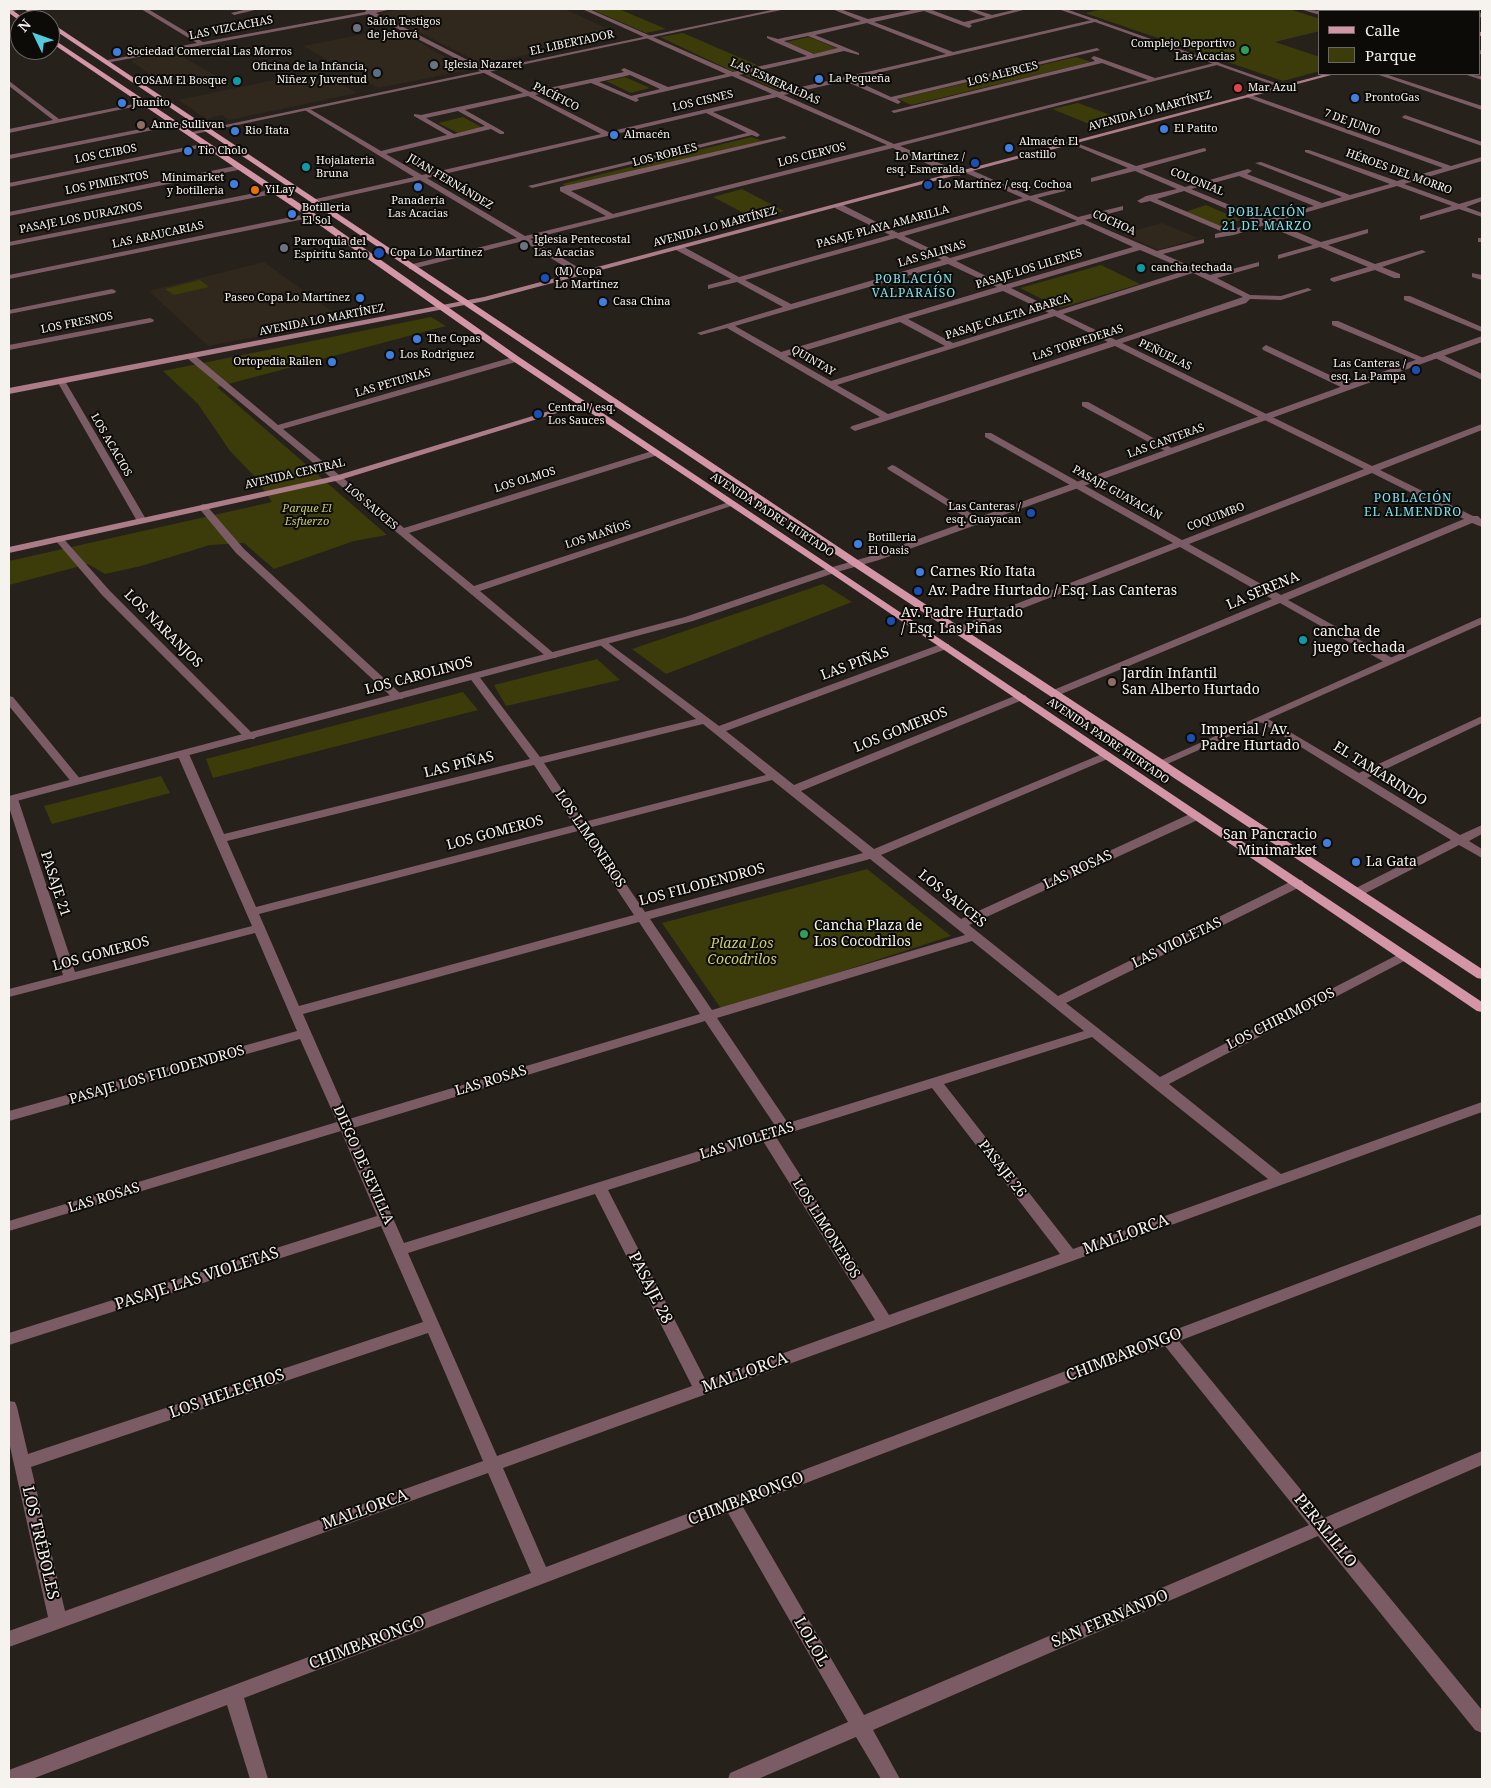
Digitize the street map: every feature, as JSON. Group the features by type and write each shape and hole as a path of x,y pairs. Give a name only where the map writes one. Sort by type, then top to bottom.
{"main road":[{"name":"AVENIDA PADRE HURTADO","path":"60,31 210,129 412,268 857,564 1482,975"},
{"name":"AVENIDA PADRE HURTADO","path":"60,46 311,215 582,404 833,570 1482,1008"},
{"name":"AVENIDA LO MARTÍNEZ","path":"9,391 466,303 583,274 1328,75"},
{"path":"582,404 618,404"},
{"name":"AVENIDA CENTRAL","path":"9,550 337,478 582,404"}],"street":[{"path":"9,10 18,9"},
{"path":"144,9 202,44"},
{"path":"226,9 237,15 256,9"},
{"name":"PACÍFICO","path":"362,9 607,134"},
{"name":"LAS VIZCACHAS","path":"108,62 388,9"},
{"name":"LAS ESMERALDAS","path":"585,9 957,174"},
{"name":"EL LIBERTADOR","path":"190,133 783,9"},
{"path":"835,9 952,54"},
{"path":"777,41 924,9 972,27"},
{"path":"968,9 990,16"},
{"path":"963,24 1024,9"},
{"path":"1061,9 1284,87"},
{"path":"1305,9 1318,12"},
{"name":"LOS CISNES","path":"314,202 1096,21"},
{"path":"808,34 857,54"},
{"path":"769,37 813,56"},
{"path":"629,98 844,49"},
{"name":"LOS ALERCES","path":"890,99 1097,50"},
{"path":"1082,54 1154,80"},
{"name":"LOS ALERCES","path":"894,111 1102,61"},
{"name":"LOS CIERVOS","path":"412,268 1218,64"},
{"path":"622,70 666,89"},
{"path":"453,136 416,116 530,95 630,73"},
{"path":"1382,75 1482,108"},
{"path":"845,79 909,107"},
{"path":"592,81 639,102"},
{"path":"9,83 58,121"},
{"name":"7 DE JUNIO","path":"1248,96 1450,168"},
{"path":"9,131 144,104"},
{"name":"JUAN FERNÁNDEZ","path":"306,109 583,274"},
{"path":"459,109 502,133"},
{"path":"707,111 770,141"},
{"path":"1405,117 1482,144"},
{"path":"9,157 176,124"},
{"path":"379,152 492,128"},
{"name":"LOS ROBLES","path":"532,186 754,133"},
{"name":"LOS ROBLES","path":"566,190 784,138"},
{"name":"COLONIAL","path":"1072,143 1397,276"},
{"name":"LOS CEIBOS","path":"9,185 207,145"},
{"path":"1094,180 1204,150"},
{"name":"HÉROES DEL MORRO","path":"1307,151 1482,215"},
{"path":"1218,236 1482,158"},
{"path":"1259,163 1348,198"},
{"name":"LOS PIMIENTOS","path":"9,214 240,167"},
{"name":"COCHOA","path":"969,171 1209,278 1248,298"},
{"path":"1231,233 1145,200 1248,171"},
{"path":"1238,174 1322,206"},
{"path":"550,182 613,217"},
{"name":"PASAJE PLAYA AMARILLA","path":"711,287 1062,189"},
{"name":"PASAJE LOS DURAZNOS","path":"9,244 275,191"},
{"path":"1423,218 1482,199"},
{"name":"PEÑUELAS","path":"838,206 1482,524"},
{"name":"LAS SALINAS","path":"701,333 949,261 1120,208"},
{"name":"LAS ARAUCARIAS","path":"9,277 311,215"},
{"path":"1281,257 1365,231"},
{"path":"1156,254 1201,241"},
{"name":"PASAJE LOS LILENES","path":"780,355 1140,247"},
{"path":"679,248 790,307"},
{"path":"1334,280 1422,252"},
{"path":"1209,278 1256,264"},
{"name":"PASAJE CALETA ABARCA","path":"830,384 1193,271"},
{"name":"LAS TORPEDERAS","path":"855,428 1248,298 1281,298 1308,290"},
{"path":"9,312 112,291"},
{"path":"1407,298 1482,330"},
{"path":"901,319 952,346"},
{"name":"LOS FRESNOS","path":"9,348 150,320"},
{"path":"1335,322 1424,360"},
{"name":"QUINTAY","path":"728,325 888,417"},
{"name":"LAS CANTERAS","path":"833,570 857,564 978,521 1482,338"},
{"path":"1266,348 1348,387"},
{"name":"LOS SAUCES","path":"190,356 552,656"},
{"path":"1436,356 1482,377"},
{"name":"LAS PETUNIAS","path":"276,428 516,359"},
{"name":"LOS ACACIOS","path":"60,381 142,521"},
{"path":"1085,404 1172,451"},
{"name":"COQUIMBO","path":"958,630 1482,427"},
{"name":"PASAJE GUAYACÁN","path":"988,435 1390,661"},
{"name":"LOS OLMOS","path":"402,532 655,453"},
{"path":"892,468 978,521"},
{"name":"LOS MAÑÍOS","path":"472,590 732,504"},
{"path":"203,508 240,551 398,698"},
{"name":"LA SERENA","path":"1055,693 1482,515"},
{"name":"LOS NARANJOS","path":"59,539 106,593 250,737"},
{"name":"LOS CAROLINOS","path":"10,799 398,698 689,619 833,570"},
{"path":"1161,763 1482,620"},
{"name":"LOS SAUCES","path":"604,642 718,730 1279,1180"},
{"name":"LAS PIÑAS","path":"718,730 946,646"},
{"name":"LOS LIMONEROS","path":"474,677 537,761 785,1129"},
{"name":"LOS GOMEROS","path":"792,790 1021,697"},
{"path":"9,699 77,782"},
{"name":"EL TAMARINDO","path":"1263,719 1482,854"},
{"path":"1358,778 1482,719"},
{"name":"LAS PIÑAS","path":"220,839 705,720"},
{"name":"DIEGO DE SEVILLA","path":"183,754 542,1577"},
{"name":"LOS FILODENDROS","path":"296,1011 873,854 1106,756"},
{"name":"LOS GOMEROS","path":"253,912 774,776"},
{"name":"PASAJE 21","path":"10,799 70,978"},
{"name":"LAS ROSAS","path":"960,924 1196,816"},
{"path":"1358,892 1482,829"},
{"name":"LAS VIOLETAS","path":"1057,1002 1298,883"},
{"name":"LOS GOMEROS","path":"9,993 260,928"},
{"name":"LAS ROSAS","path":"9,1226 974,936"},
{"name":"LOS CHIRIMOYOS","path":"1158,1084 1405,955"},
{"name":"LAS VIOLETAS","path":"399,1250 1094,1032"},
{"name":"PASAJE LOS FILODENDROS","path":"9,1116 305,1033"},
{"name":"PASAJE 26","path":"935,1082 1070,1256"},
{"name":"MALLORCA","path":"9,1639 1482,1107"},
{"name":"LOS LIMONEROS","path":"767,1135 885,1322"},
{"name":"PASAJE 28","path":"599,1188 702,1388"},
{"name":"CHIMBARONGO","path":"9,1779 1482,1218"},
{"name":"PASAJE LAS VIOLETAS","path":"9,1339 386,1219"},
{"name":"LOS HELECHOS","path":"22,1463 432,1325"},
{"name":"PERALILLO","path":"1167,1338 1482,1724"},
{"name":"LOS TRÉBOLES","path":"9,1407 58,1621"},
{"name":"SAN FERNANDO","path":"737,1779 1482,1458"},
{"name":"LOLOL","path":"732,1504 891,1779"},
{"path":"233,1694 259,1779"}],"shaded area":[{"path":"403,9 564,9 611,30 605,39 482,64 381,13"},
{"path":"394,28 468,70 378,88 303,46"},
{"path":"174,52 218,77 170,87 132,62 135,59"},
{"path":"318,71 357,93 229,120 222,115 207,119 178,100"},
{"path":"1162,223 1198,238 1159,250 1122,234"},
{"path":"264,262 344,320 208,346 149,291"}],"green space":[{"path":"591,9 619,9 666,29 646,33"},
{"name":"Complejo Deportivo Las Acacias","path":"1104,9 1289,9 1318,18 1318,31 1275,42 1318,56 1318,72 1283,81 1085,13"},
{"path":"683,33 757,65 755,66 757,67 734,72 660,37"},
{"path":"809,37 839,49 815,54 786,42"},
{"path":"1076,57 1091,62 911,105 898,99"},
{"path":"763,71 796,86 777,90 744,75"},
{"path":"625,77 650,88 631,93 606,81"},
{"path":"1078,103 1124,120 1097,127 1052,109"},
{"path":"463,117 483,128 458,133 438,123"},
{"path":"751,137 763,141 569,188 562,184"},
{"path":"742,189 784,211 755,219 713,197"},
{"path":"1206,205 1241,220 1219,226 1185,212"},
{"path":"1101,265 1140,284 1060,308 1020,288"},
{"path":"200,280 209,287 174,295 165,289"},
{"name":"Parque El Esfuerzo","path":"431,317 446,326 217,387 387,535 354,541 274,569 244,543 210,545 141,566 105,574 88,564 9,585 9,561 272,502 255,477 230,451 198,404 163,371"},
{"path":"823,584 852,602 666,674 632,649"},
{"path":"597,659 620,680 506,706 494,685"},
{"path":"463,692 478,710 213,778 206,759"},
{"path":"161,776 170,793 52,824 44,806"},
{"name":"Plaza Los Cocodrilos","path":"867,869 951,936 722,1010 662,923"}],"place":[{"name":"Salón Testigos de Jehová","path":"357,28"},
{"name":"Complejo Deportivo Las Acacias","path":"1245,50"},
{"name":"Sociedad Comercial Las Morros","path":"117,52"},
{"name":"Iglesia Nazaret","path":"434,65"},
{"name":"Oficina de la Infancia, Niñez y Juventud","path":"377,73"},
{"name":"La Pequeña","path":"819,79"},
{"name":"COSAM El Bosque","path":"237,81"},
{"name":"Mar Azul","path":"1238,88"},
{"name":"ProntoGas","path":"1355,98"},
{"name":"Juanito","path":"122,103"},
{"name":"Anne Sullivan","path":"141,125"},
{"name":"El Patito","path":"1164,129"},
{"name":"Rio Itata","path":"235,131"},
{"name":"Almacén","path":"614,135"},
{"name":"Almacén El castillo","path":"1009,148"},
{"name":"Tio Cholo","path":"188,151"},
{"name":"Lo Martínez / esq. Esmeralda","path":"975,163"},
{"name":"Hojalateria Bruna","path":"306,167"},
{"name":"Minimarket y botilleria","path":"234,184"},
{"name":"Lo Martínez / esq. Cochoa","path":"928,185"},
{"name":"Panadería Las Acacias","path":"418,187"},
{"name":"YiLay","path":"255,190"},
{"name":"Botilleria El Sol","path":"292,214"},
{"name":"Iglesia Pentecostal Las Acacias","path":"524,246"},
{"name":"Parroquia del Espíritu Santo","path":"284,248"},
{"name":"Copa Lo Martínez","path":"379,253"},
{"name":"cancha techada","path":"1141,268"},
{"name":"(M) Copa Lo Martínez","path":"545,278"},
{"name":"Paseo Copa Lo Martínez","path":"360,298"},
{"name":"Casa China","path":"603,302"},
{"name":"The Copas","path":"417,339"},
{"name":"Los Rodriguez","path":"390,355"},
{"name":"Ortopedia Railen","path":"332,362"},
{"name":"Las Canteras / esq. La Pampa","path":"1416,370"},
{"name":"Central / esq. Los Sauces","path":"538,414"},
{"name":"Las Canteras / esq. Guayacan","path":"1031,513"},
{"name":"Botilleria El Oasis","path":"858,544"},
{"name":"Carnes Río Itata","path":"920,572"},
{"name":"Av. Padre Hurtado / Esq. Las Canteras","path":"918,591"},
{"name":"Av. Padre Hurtado / Esq. Las Piñas","path":"891,621"},
{"name":"cancha de juego techada","path":"1303,640"},
{"name":"Jardín Infantil San Alberto Hurtado","path":"1112,682"},
{"name":"Imperial / Av. Padre Hurtado","path":"1191,738"},
{"name":"San Pancracio Minimarket","path":"1327,843"},
{"name":"La Gata","path":"1356,862"},
{"name":"Cancha Plaza de Los Cocodrilos","path":"804,934"}],"district":[{"name":"POBLACIÓN 21 DE MARZO","path":"1267,220"},
{"name":"POBLACIÓN VALPARAÍSO","path":"914,287"},
{"name":"POBLACIÓN EL ALMENDRO","path":"1413,506"}]}
